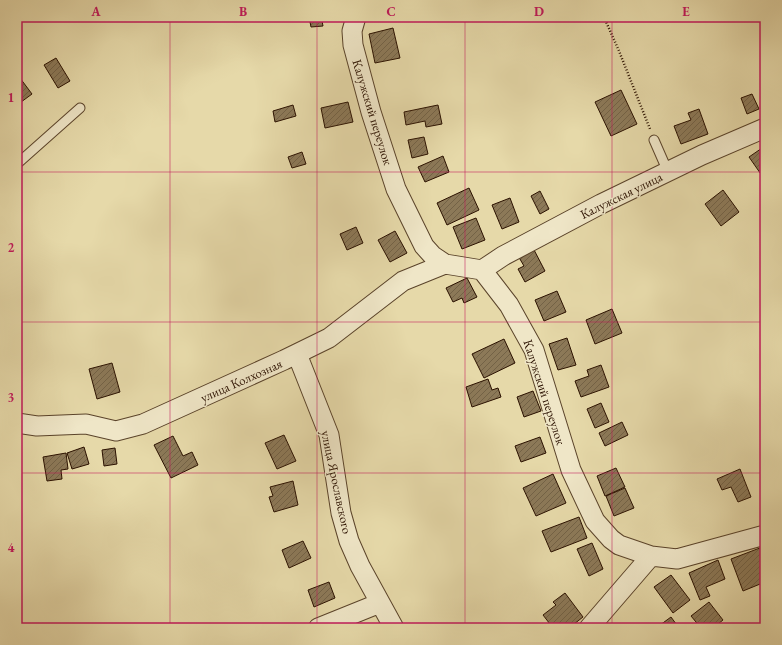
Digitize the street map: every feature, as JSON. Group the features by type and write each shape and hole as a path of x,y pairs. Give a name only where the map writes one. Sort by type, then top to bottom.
{"street":[{"name":"Калужский переулок","path":"356,17 352,31 353,45 371,112 396,189 424,246 433,256 445,264 482,270 509,305 534,350 571,470 595,521 615,542 651,556 685,558 765,535"},
{"name":"Калужская улица","path":"482,270 533,239 702,155 765,128"},
{"name":"улица Колхозная","path":"17,423 37,426 86,424 110,430 122,430 143,424 329,338 403,280 445,264"},
{"name":"улица Ярославского","path":"297,354 329,435 341,513 350,541 360,566 394,628"},
{"path":"588,628 651,556"},
{"path":"318,628 380,603"}],"lane":[{"path":"17,164 80,108"},
{"path":"654,140 668,172"}],"path":[{"path":"604,17 654,140"}],"building":[{"path":"309,17 335,17 335,20 322,21 323,26 311,27"},
{"path":"393,28 400,58 375,63 369,34"},
{"path":"56,58 70,81 58,88 44,65"},
{"path":"17,74 32,94 17,105"},
{"path":"621,90 637,124 611,136 595,102"},
{"path":"752,94 759,109 747,114 741,98"},
{"path":"348,102 353,122 325,128 321,108"},
{"path":"293,105 296,116 275,122 273,111"},
{"path":"438,105 442,124 426,127 425,121 406,125 404,112"},
{"path":"699,109 708,134 681,144 674,126 691,120 688,113"},
{"path":"424,137 428,154 412,158 408,140"},
{"path":"765,146 765,180 749,157"},
{"path":"302,152 306,164 292,168 288,157"},
{"path":"443,156 449,172 425,182 418,167"},
{"path":"469,188 479,210 447,225 437,203"},
{"path":"723,190 739,212 721,226 705,204"},
{"path":"540,191 549,209 540,214 531,196"},
{"path":"510,198 519,222 502,229 492,205"},
{"path":"476,218 485,240 462,249 453,227"},
{"path":"356,227 363,243 347,250 340,234"},
{"path":"395,231 407,253 390,262 378,240"},
{"path":"532,246 545,271 525,282 518,269 524,266 517,254"},
{"path":"467,278 477,297 464,303 462,298 453,302 446,288"},
{"path":"557,291 566,312 544,321 535,300"},
{"path":"612,309 622,333 595,344 586,320"},
{"path":"567,338 576,365 558,370 549,344"},
{"path":"504,339 515,363 484,378 472,354"},
{"path":"112,363 120,392 97,399 89,369"},
{"path":"601,365 609,387 581,397 575,381 589,376 587,370"},
{"path":"488,379 492,390 498,388 501,397 472,407 466,387"},
{"path":"533,391 541,411 524,417 517,397"},
{"path":"601,403 609,422 595,428 587,409"},
{"path":"622,422 628,435 605,446 599,433"},
{"path":"284,435 296,461 277,469 265,443"},
{"path":"173,436 183,456 192,452 198,465 171,478 154,445"},
{"path":"540,437 546,453 521,462 515,446"},
{"path":"84,447 89,464 72,469 67,453"},
{"path":"115,448 117,464 104,466 102,450"},
{"path":"66,453 68,469 61,470 62,479 47,481 43,457"},
{"path":"616,468 625,487 605,496 597,476"},
{"path":"740,469 751,497 738,502 731,487 722,490 717,479"},
{"path":"553,474 566,503 536,516 523,488"},
{"path":"293,481 298,505 274,512 269,497 273,496 270,487"},
{"path":"625,488 634,508 614,516 606,496"},
{"path":"579,517 587,538 551,552 542,531"},
{"path":"303,541 311,558 289,568 282,550"},
{"path":"592,543 603,569 589,576 577,549"},
{"path":"765,546 765,582 743,591 731,559"},
{"path":"718,560 725,579 706,587 710,596 700,600 689,573"},
{"path":"671,575 690,600 673,613 654,587"},
{"path":"329,582 335,598 314,607 308,590"},
{"path":"565,593 583,617 569,628 553,628 543,615 556,605 553,602"},
{"path":"709,602 723,620 713,628 701,628 691,616"},
{"path":"671,617 679,628 656,628"}]}
